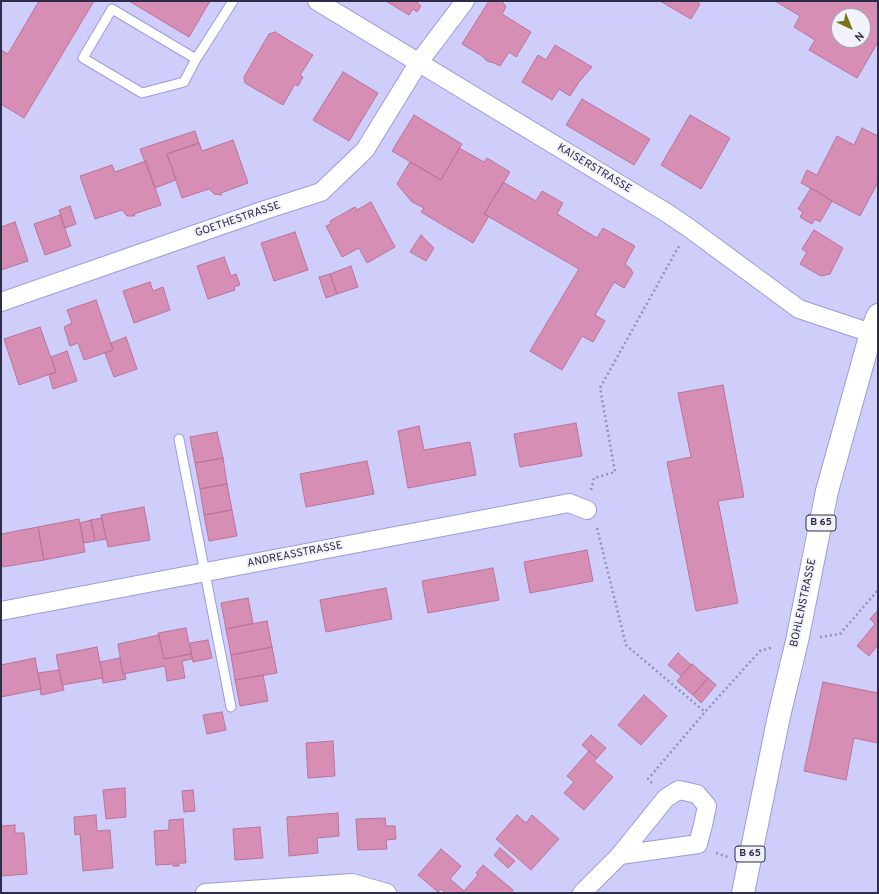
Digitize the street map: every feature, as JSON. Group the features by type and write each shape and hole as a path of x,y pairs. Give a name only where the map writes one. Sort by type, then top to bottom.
{"main road":[{"name":"BOHLENSTRASSE","path":"743,893 779,716 797,641 828,491 876,327"}],"street":[{"name":"KAISERSTRASSE","path":"317,1 419,62 688,228 799,309 876,327"},
{"name":"GOETHESTRASSE","path":"1,302 321,192 365,150 419,62 465,1"},
{"name":"ANDREASSTRASSE","path":"1,611 569,503 587,510"},
{"path":"582,893 620,856 666,798 679,790 697,794 707,806 698,844 620,856"},
{"path":"205,893 352,883 387,893"}],"lane":[{"path":"196,59 112,9 83,58 142,92 184,82 196,59 233,1"},
{"path":"179,439 231,707"}],"path":[{"path":"688,228 600,388 615,472 594,478 587,510 597,528 626,645 704,712"},
{"path":"666,798 648,779 704,712 760,651 797,641 840,634 878,590"},
{"path":"698,844 706,850 749,862"}],"building":[{"path":"39,1 94,1 24,118 1,104 1,50 8,54"},
{"path":"129,1 210,1 189,37"},
{"path":"386,1 418,1 417,3 421,6 417,12 413,9 409,15"},
{"path":"489,1 502,1 506,7 502,14 531,32 516,57 509,52 500,66 487,61 482,56 462,44"},
{"path":"660,1 696,1 700,4 691,19"},
{"path":"775,1 878,1 878,42 857,78 809,50 815,40 794,27 800,16"},
{"path":"275,32 313,55 300,75 303,77 298,86 295,84 283,105 245,83 244,77 269,34"},
{"path":"555,45 592,67 579,82 570,96 559,89 552,100 522,82 538,55 546,60"},
{"path":"343,72 378,93 349,141 313,120"},
{"path":"582,99 650,139 634,165 566,125"},
{"path":"414,115 462,144 441,180 392,151"},
{"path":"690,115 730,138 701,189 661,165"},
{"path":"862,128 878,136 878,182 860,216 801,183 807,170 817,175 837,136 854,145"},
{"path":"195,131 199,143 167,154 176,180 155,188 140,149"},
{"path":"233,140 248,183 221,193 222,195 214,194 209,189 182,198 167,154 199,143 202,151"},
{"path":"459,148 484,162 487,158 510,172 484,214 489,216 473,243 421,212 424,208 412,202 397,184 410,162 441,180"},
{"path":"146,161 161,205 134,214 135,216 127,216 122,210 95,219 80,176 112,165 115,172"},
{"path":"503,182 536,201 542,191 563,203 557,214 597,238 603,228 635,246 625,264 633,273 624,288 614,282 595,315 605,321 593,342 582,336 562,370 530,351 579,269 484,214"},
{"path":"811,188 832,201 820,222 815,219 812,224 800,217 803,212 798,209"},
{"path":"371,202 395,247 367,263 359,248 342,257 326,226 331,224 330,221 355,207 357,210"},
{"path":"70,206 76,224 65,228 59,210"},
{"path":"60,215 71,246 45,255 34,224"},
{"path":"15,222 28,261 1,270 1,227"},
{"path":"814,230 843,248 830,274 821,276 800,264 807,252 802,249"},
{"path":"295,232 308,270 274,281 261,243"},
{"path":"421,235 434,248 426,261 410,252"},
{"path":"224,257 231,276 236,274 240,285 234,287 235,290 208,299 197,266"},
{"path":"351,266 358,287 337,294 330,274"},
{"path":"330,274 337,294 326,298 319,277"},
{"path":"150,282 153,291 163,287 170,310 134,323 123,291"},
{"path":"96,300 113,350 84,360 78,343 70,346 64,327 72,323 67,310"},
{"path":"40,327 56,372 19,385 4,339"},
{"path":"126,337 137,369 114,377 105,353 113,350 111,343"},
{"path":"67,351 77,381 53,389 49,375 56,372 51,357"},
{"path":"723,385 744,497 718,501 738,603 696,611 667,462 691,457 678,393"},
{"path":"576,423 582,456 520,467 514,434"},
{"path":"419,426 424,450 470,442 476,475 408,488 398,431"},
{"path":"217,432 223,458 195,463 190,437"},
{"path":"223,458 227,484 200,489 195,463"},
{"path":"367,461 374,494 306,507 300,474"},
{"path":"227,484 232,510 204,515 200,489"},
{"path":"144,507 150,540 108,547 101,515"},
{"path":"232,510 237,536 209,541 204,515"},
{"path":"102,518 106,539 95,541 91,520"},
{"path":"79,519 85,552 44,560 38,527"},
{"path":"91,520 95,541 84,543 80,523"},
{"path":"38,527 44,560 3,567 1,558 1,534"},
{"path":"587,550 593,581 530,593 524,562"},
{"path":"493,568 499,600 428,613 422,581"},
{"path":"386,588 392,619 326,632 320,600"},
{"path":"248,598 253,623 226,629 221,603"},
{"path":"878,610 878,645 869,656 857,646 875,624 870,619"},
{"path":"267,621 272,647 231,655 226,629"},
{"path":"186,628 191,654 164,659 158,633"},
{"path":"159,635 164,659 191,654 192,659 182,661 185,678 167,681 165,666 123,674 118,644"},
{"path":"208,640 212,658 193,662 190,643"},
{"path":"97,647 103,678 62,685 56,655"},
{"path":"272,647 277,673 235,680 231,655"},
{"path":"678,653 691,665 681,676 668,665"},
{"path":"35,658 41,689 1,697 1,665"},
{"path":"120,658 123,674 125,674 126,679 103,683 100,662"},
{"path":"692,664 708,678 693,695 677,681"},
{"path":"59,670 64,690 41,695 38,673"},
{"path":"263,675 268,701 240,706 235,680"},
{"path":"708,678 716,685 701,703 693,695"},
{"path":"823,682 878,693 878,743 854,738 846,780 804,771"},
{"path":"644,695 667,716 641,745 618,725"},
{"path":"222,712 226,730 207,734 203,715"},
{"path":"591,735 606,748 597,758 582,745"},
{"path":"333,741 335,776 308,778 306,743"},
{"path":"589,751 597,758 594,761 613,777 584,810 564,793 574,782 567,776"},
{"path":"125,788 126,817 106,819 103,790"},
{"path":"193,790 195,811 184,812 182,791"},
{"path":"338,813 339,836 317,838 318,853 289,856 287,817"},
{"path":"96,815 97,831 110,830 113,868 83,871 80,834 75,835 74,817"},
{"path":"517,815 526,823 532,815 559,839 531,870 496,839"},
{"path":"385,818 386,826 395,826 396,839 386,840 387,849 358,850 356,819"},
{"path":"183,819 186,863 179,863 179,866 173,866 173,864 156,865 154,831 169,830 169,820"},
{"path":"15,825 15,833 24,833 27,874 1,876 1,826"},
{"path":"260,827 263,858 235,860 233,829"},
{"path":"500,848 515,861 508,868 494,855"},
{"path":"441,849 461,866 450,879 464,891 478,875 476,873 483,865 513,890 511,893 445,893 441,889 438,892 418,875"}]}
